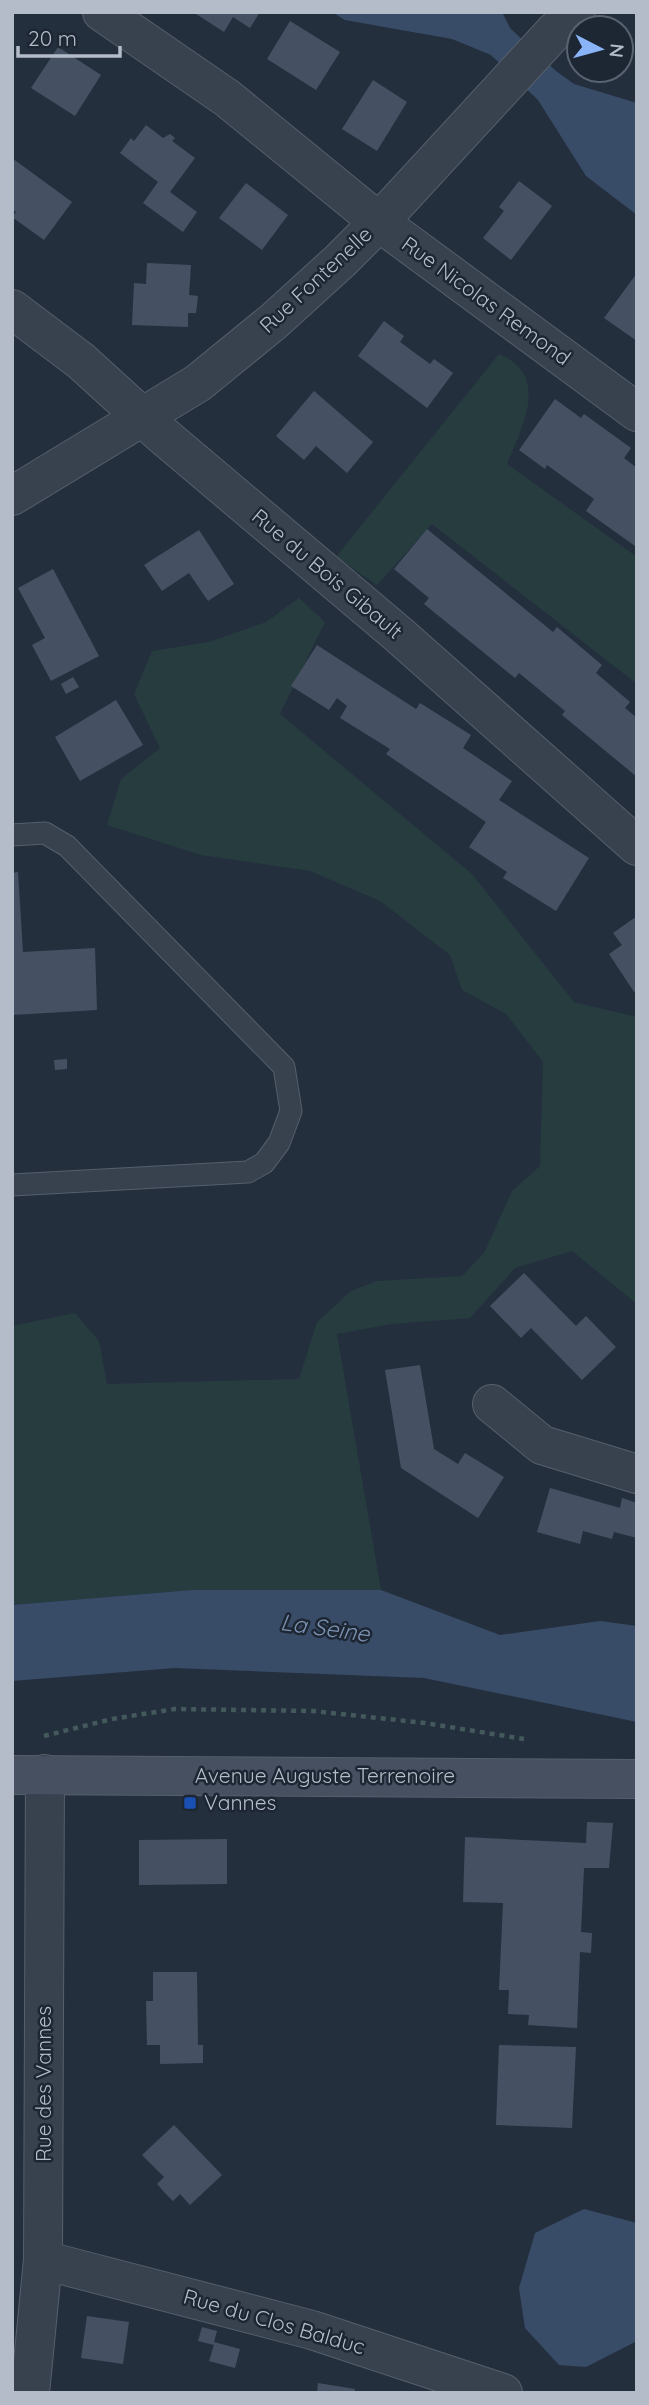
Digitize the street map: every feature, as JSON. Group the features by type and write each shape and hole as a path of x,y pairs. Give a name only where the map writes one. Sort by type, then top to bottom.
{"street":[{"name":"Rue Nicolas Remond","path":"102,12 227,98 379,222 637,412"},
{"name":"Rue Fontenelle","path":"12,496 198,383 274,321 379,222 576,12"},
{"name":"Rue du Bois Gibault","path":"12,309 81,361 398,634 637,846"},
{"path":"492,1404 542,1445 637,1474"},
{"name":"Avenue Auguste Terrenoire","path":"29,1774 637,1779"},
{"name":"Rue des Vannes","path":"29,1774 43,2260 30,2393"},
{"name":"Rue du Clos Balduc","path":"43,2260 312,2330 503,2393"}],"lane":[{"path":"12,835 45,833 67,846 284,1067 290,1111 279,1143 264,1163 248,1172 12,1185"}],"path":[{"path":"38,1737 112,1719 175,1709 313,1711 425,1723 528,1740"}],"green space":[{"path":"499,354 515,363 524,375 528,388 525,418 507,464 637,557 637,684 432,524 377,585 336,557"},
{"path":"299,598 325,622 280,714 472,874 574,1002 637,1017 637,1304 572,1251 515,1268 470,1318 392,1324 337,1334 381,1590 192,1590 12,1605 12,1326 75,1313 99,1341 107,1384 299,1379 317,1322 351,1291 377,1281 462,1276 484,1253 512,1191 540,1166 543,1062 506,1014 462,990 450,955 380,901 310,871 201,855 107,825 121,779 160,748 134,694 152,651 209,642 266,622"}],"water":[{"path":"332,12 502,12 510,28 565,78 565,84 574,84 637,103 637,215 586,176 538,100 491,55 452,39 345,20"},
{"name":"La Seine","path":"192,1590 381,1590 500,1635 600,1621 637,1626 637,1722 424,1678 175,1668 12,1681 12,1605"},
{"path":"584,2209 637,2223 637,2341 586,2367 559,2365 525,2328 519,2288 535,2233"}],"building":[{"path":"193,12 260,12 250,28 233,17 224,32"},
{"path":"290,21 340,52 316,90 267,59"},
{"path":"58,47 101,75 75,116 31,88"},
{"path":"373,80 407,102 377,151 342,129"},
{"path":"146,125 163,138 170,134 175,138 172,141 195,158 170,192 197,212 183,232 143,203 158,182 120,153 131,138 134,141"},
{"path":"12,158 72,202 44,240 12,217 16,212 12,209"},
{"path":"519,181 552,206 511,260 483,238 504,211 499,207"},
{"path":"246,183 288,215 262,250 219,218"},
{"path":"147,263 191,265 189,295 198,296 196,313 188,313 188,327 132,325 134,283 146,284"},
{"path":"637,273 637,341 604,318"},
{"path":"384,321 404,336 400,342 430,364 434,359 453,373 427,408 358,356"},
{"path":"314,391 373,442 347,473 316,446 304,460 276,436"},
{"path":"555,399 581,418 584,414 631,448 624,458 637,468 635,546 586,511 594,499 547,465 545,469 519,450"},
{"path":"427,529 553,632 557,627 602,665 596,673 630,702 625,708 637,718 637,777 562,715 565,711 519,673 515,678 424,604 429,598 394,569"},
{"path":"199,530 234,584 208,601 189,573 162,591 144,565"},
{"path":"53,569 99,656 51,681 32,645 45,638 18,588"},
{"path":"317,645 416,709 420,703 471,735 463,748 512,781 499,800 589,858 556,911 503,878 507,872 469,847 486,822 386,754 390,749 340,718 347,706 337,698 329,710 291,686"},
{"path":"73,677 79,687 66,694 61,684"},
{"path":"116,700 143,745 80,781 55,737"},
{"path":"18,872 23,952 95,948 97,1010 12,1015 12,873"},
{"path":"637,916 637,990 634,992 609,954 622,945 613,933"},
{"path":"67,1059 67,1069 55,1070 54,1060"},
{"path":"524,1273 576,1326 586,1316 616,1347 582,1380 531,1328 521,1338 490,1306"},
{"path":"420,1365 434,1449 458,1464 465,1453 504,1477 478,1518 401,1468 385,1370"},
{"path":"550,1488 620,1508 622,1498 637,1503 637,1538 614,1532 612,1539 583,1531 580,1544 537,1532"},
{"path":"587,1822 613,1823 609,1868 584,1868 581,1932 592,1933 591,1953 580,1952 577,2028 528,2025 529,2015 508,2014 509,1990 499,1990 503,1903 463,1902 465,1837 586,1843"},
{"path":"227,1839 227,1884 139,1885 139,1840"},
{"path":"153,1972 197,1972 198,2045 203,2045 203,2063 160,2064 160,2045 147,2045 146,2001 153,2001"},
{"path":"499,2045 576,2047 572,2128 496,2125"},
{"path":"174,2125 222,2175 190,2205 180,2194 173,2201 164,2192 157,2184 164,2177 142,2155"},
{"path":"87,2316 129,2322 123,2364 81,2358"},
{"path":"202,2327 217,2331 214,2342 240,2349 235,2368 209,2361 214,2345 198,2341"},
{"path":"318,2383 355,2389 355,2393 317,2393"}],"place":[{"name":"Vannes","path":"190,1803"}]}
